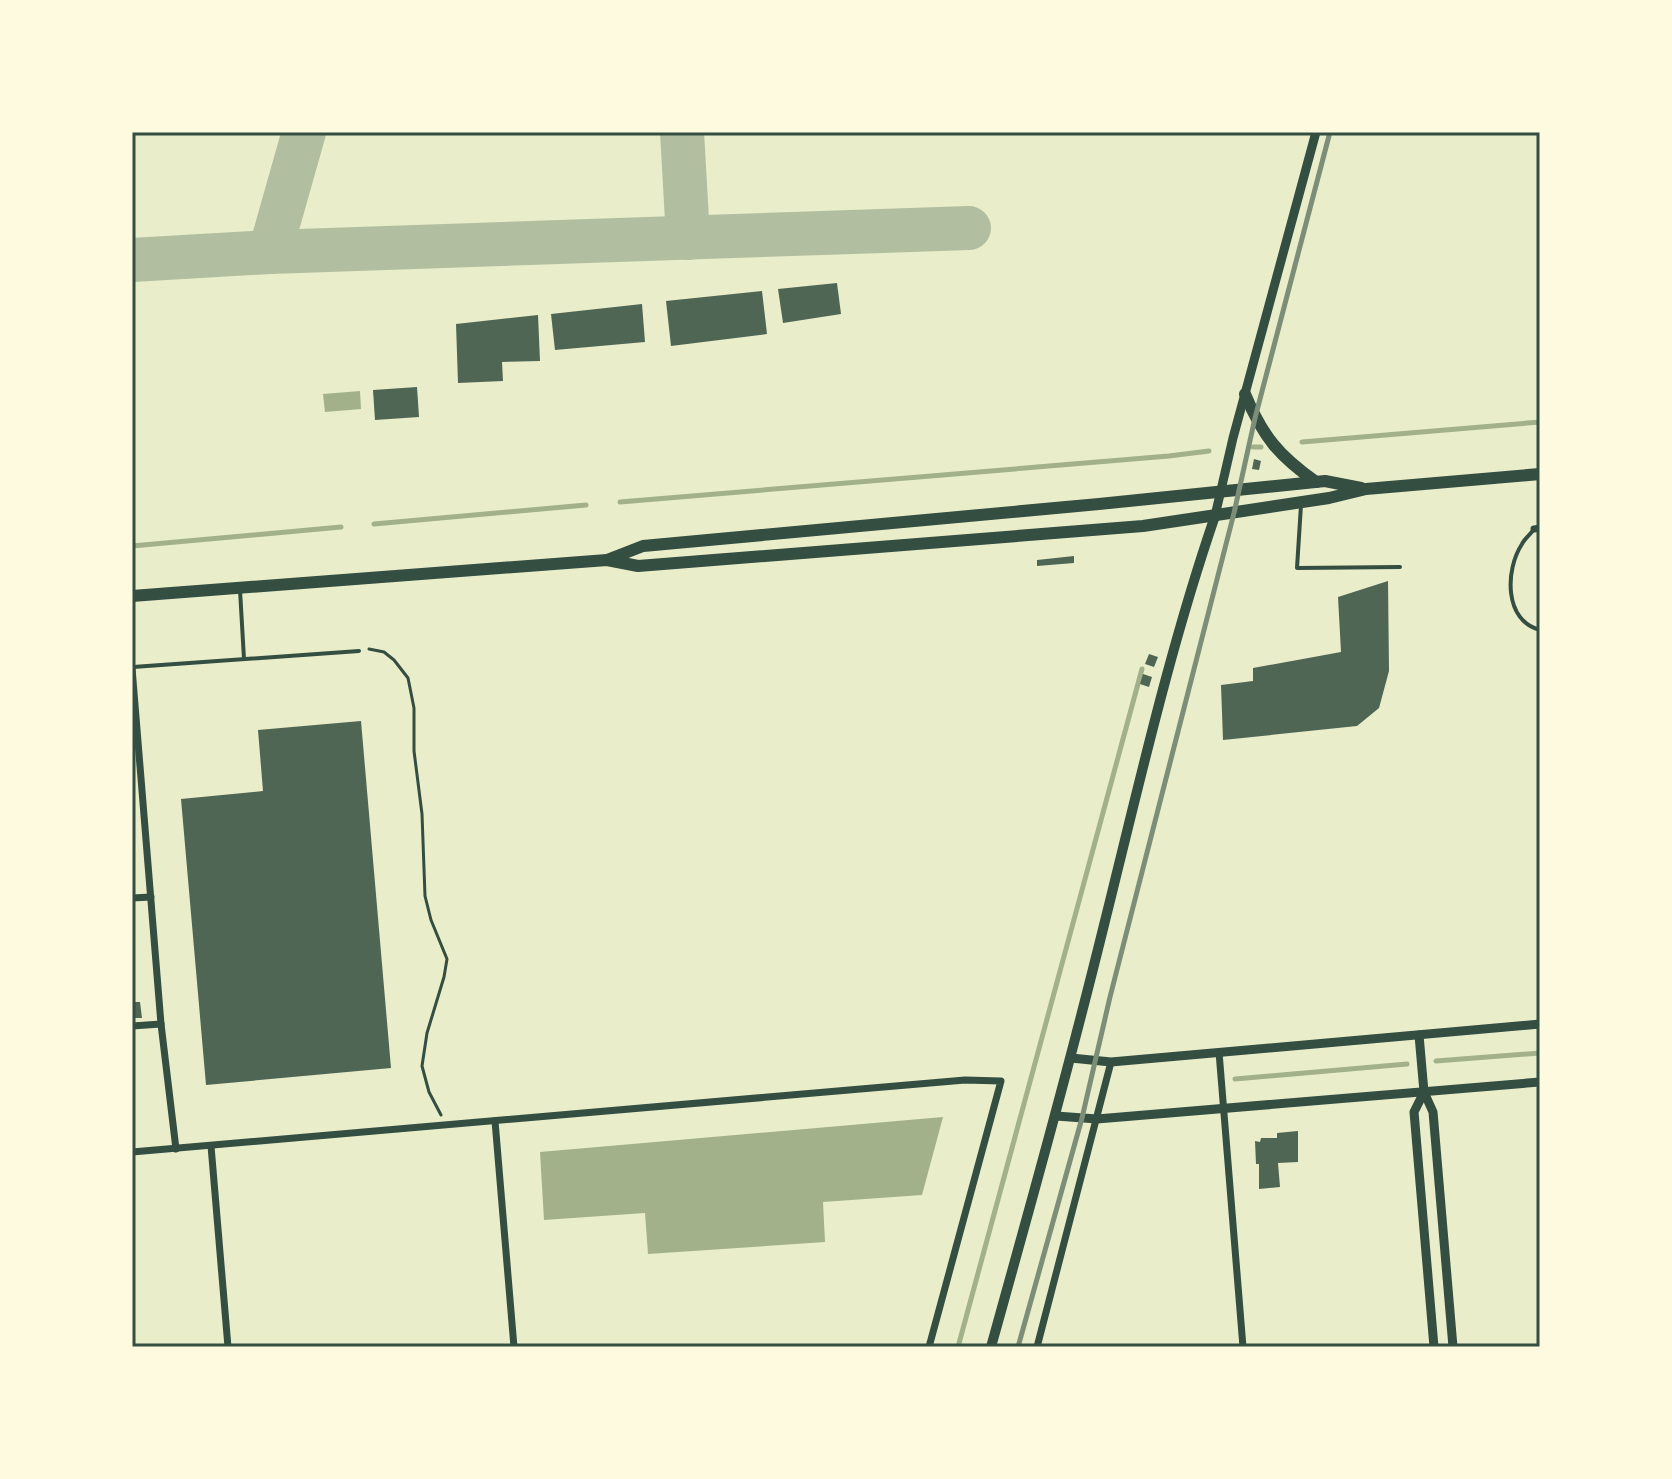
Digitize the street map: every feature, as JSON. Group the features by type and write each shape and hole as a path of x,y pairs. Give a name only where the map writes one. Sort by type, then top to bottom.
{"main road":[{"path":"1245,394 1255,418 1275,449 1316,482"},
{"path":"132,596 607,560 638,566 1143,526 1301,503 1366,489 1540,474"},
{"path":"607,560 643,546 1325,481 1366,489"},
{"path":"991,1347 1056,1116 1158,710 1215,516"}],"street":[{"path":"1215,516 1316,132"},
{"path":"132,668 161,1024 176,1149"},
{"path":"132,898 151,897"},
{"path":"132,1026 161,1024"},
{"path":"1071,1058 1111,1062 1540,1024"},
{"path":"1419,1035 1424,1092 1433,1112 1453,1347"},
{"path":"1219,1052 1243,1347"},
{"path":"1037,1347 1111,1062"},
{"path":"132,1152 965,1080 1001,1081 929,1347"},
{"path":"1056,1116 1097,1119 1540,1082"},
{"path":"1424,1092 1414,1112 1434,1347"},
{"path":"495,1121 514,1347"},
{"path":"211,1146 228,1347"}],"lane":[{"path":"1301,503 1297,568 1400,567"},
{"path":"1537,529 1521,544 1512,570 1511,599 1522,621 1540,630"},
{"path":"240,587 244,659"},
{"path":"132,668 359,651"}],"path":[{"path":"359,651 373,649 384,652 394,660 408,678 414,708 414,751 422,814 425,896 447,959 427,1033 422,1066 429,1092 447,1125"}],"shaded area":[{"path":"360,391 361,409 325,412 323,394"},
{"path":"943,1117 922,1195 823,1202 825,1242 648,1254 645,1213 544,1220 540,1152"}],"building":[{"path":"837,283 841,314 783,323 778,289"},
{"path":"762,291 767,334 671,346 666,301"},
{"path":"642,304 645,342 555,350 551,314"},
{"path":"538,315 540,361 502,362 503,381 458,383 456,324"},
{"path":"417,387 419,417 375,420 373,390"},
{"path":"1254,459 1261,461 1259,470 1252,469"},
{"path":"1074,556 1074,563 1037,566 1037,560"},
{"path":"1388,581 1389,671 1379,708 1357,726 1223,740 1221,685 1253,681 1253,668 1341,652 1338,597"},
{"path":"1149,654 1158,657 1154,667 1145,664"},
{"path":"1143,674 1152,677 1149,687 1140,684"},
{"path":"361,721 391,1068 206,1085 181,799 263,791 258,730"},
{"path":"132,1002 140,1002 142,1018 132,1018"},
{"path":"1298,1131 1298,1162 1278,1163 1280,1187 1259,1189 1255,1141 1277,1138 1277,1133"}],"waterway":[{"path":"1302,442 1540,422"},
{"path":"1253,447 1261,447"},
{"path":"620,502 1209,451"},
{"path":"374,524 586,505"},
{"path":"132,546 341,527"},
{"path":"958,1347 1142,669"},
{"path":"1436,1061 1540,1053"},
{"path":"1235,1079 1407,1064"}],"taxiway":[{"path":"270,252 304,132"},
{"path":"682,132 688,238"},
{"path":"132,260 270,252 969,228"}],"railway":[{"path":"1018,1347 1082,1118 1234,513 1255,418 1330,132"}]}
